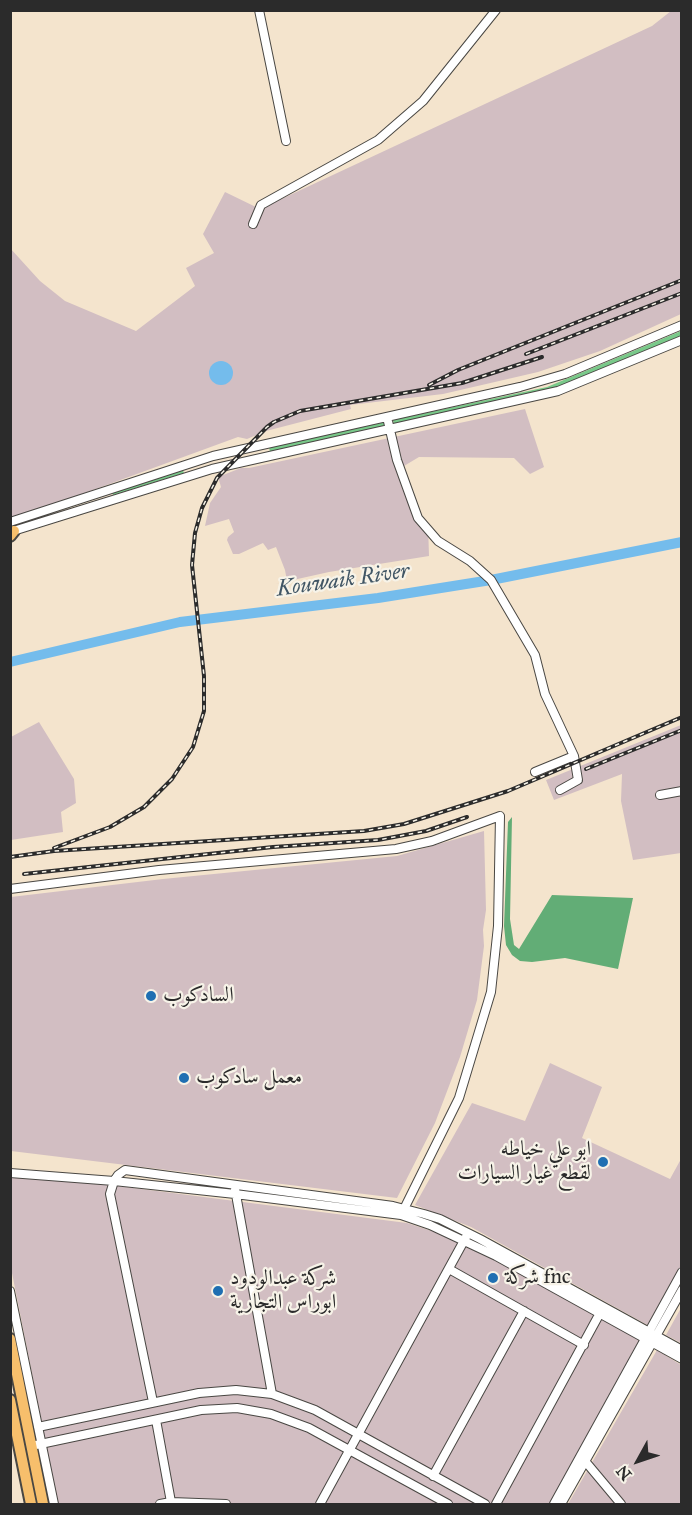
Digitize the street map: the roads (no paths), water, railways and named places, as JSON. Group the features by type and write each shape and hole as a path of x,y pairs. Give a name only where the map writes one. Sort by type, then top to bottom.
{"highway":[{"path":"10,1339 36,1445 43,1504"},
{"path":"10,1400 31,1504"}],"street":[{"path":"259,10 286,141"},
{"path":"254,224 261,205 378,140 423,101 496,10"},
{"path":"11,530 213,456 520,387 565,374 681,325"},
{"path":"11,530 212,469 558,391 681,340"},
{"path":"387,417 397,460 418,518 438,541 470,561 491,580 535,655 545,694 574,756 578,780 560,790"},
{"path":"534,772 574,756"},
{"path":"660,795 681,791"},
{"path":"10,889 159,870 396,849 432,841 500,816 498,926 491,992 459,1098 402,1212"},
{"path":"153,1402 111,1201 110,1189 114,1180 121,1172 131,1170 402,1212 440,1220 600,1314 681,1350"},
{"path":"10,1173 114,1180 235,1194 310,1199"},
{"path":"234,1185 272,1394"},
{"path":"320,1504 466,1237"},
{"path":"466,1237 650,1337 681,1359"},
{"path":"449,1269 584,1345"},
{"path":"561,1504 650,1337 681,1272"},
{"path":"554,1504 650,1337 681,1290"},
{"path":"10,1291 38,1427 36,1445 54,1504"},
{"path":"433,1476 524,1311"},
{"path":"496,1504 600,1314"},
{"path":"38,1427 199,1393 236,1390 272,1394 315,1410 485,1504"},
{"path":"36,1445 201,1410 228,1409 271,1413 309,1428 448,1504"},
{"path":"156,1420 171,1502"},
{"path":"585,1461 621,1504"},
{"path":"160,1504 171,1502 226,1504"}],"water":[{"path":"221,361 230,364 233,373 230,382 221,385 212,382 209,373 212,364"}],"waterway":[{"name":"Kouwaik River","path":"10,662 180,622 378,598 491,580 682,542"}],"railway":[{"path":"429,385 458,370 682,280"},
{"path":"526,354 682,293"},
{"path":"54,848 110,827 144,807 172,779 193,747 204,711 204,676 192,565 195,533 202,508 217,478 267,427 300,411 462,383 542,357"},
{"path":"10,857 54,851 364,831 404,824 508,791 682,717"},
{"path":"586,769 682,730"},
{"path":"24,874 273,847 378,840 426,831 467,817"}],"place":[{"name":"السادكوب","path":"151,996"},
{"name":"معمل سادكوب","path":"184,1078"},
{"name":"ابو علي خياطه لقطع غيار السيارات","path":"603,1162"},
{"name":"شركة fnc","path":"493,1278"},
{"name":"شركة عبدالودود ابوراس التجارية","path":"218,1291"}]}
